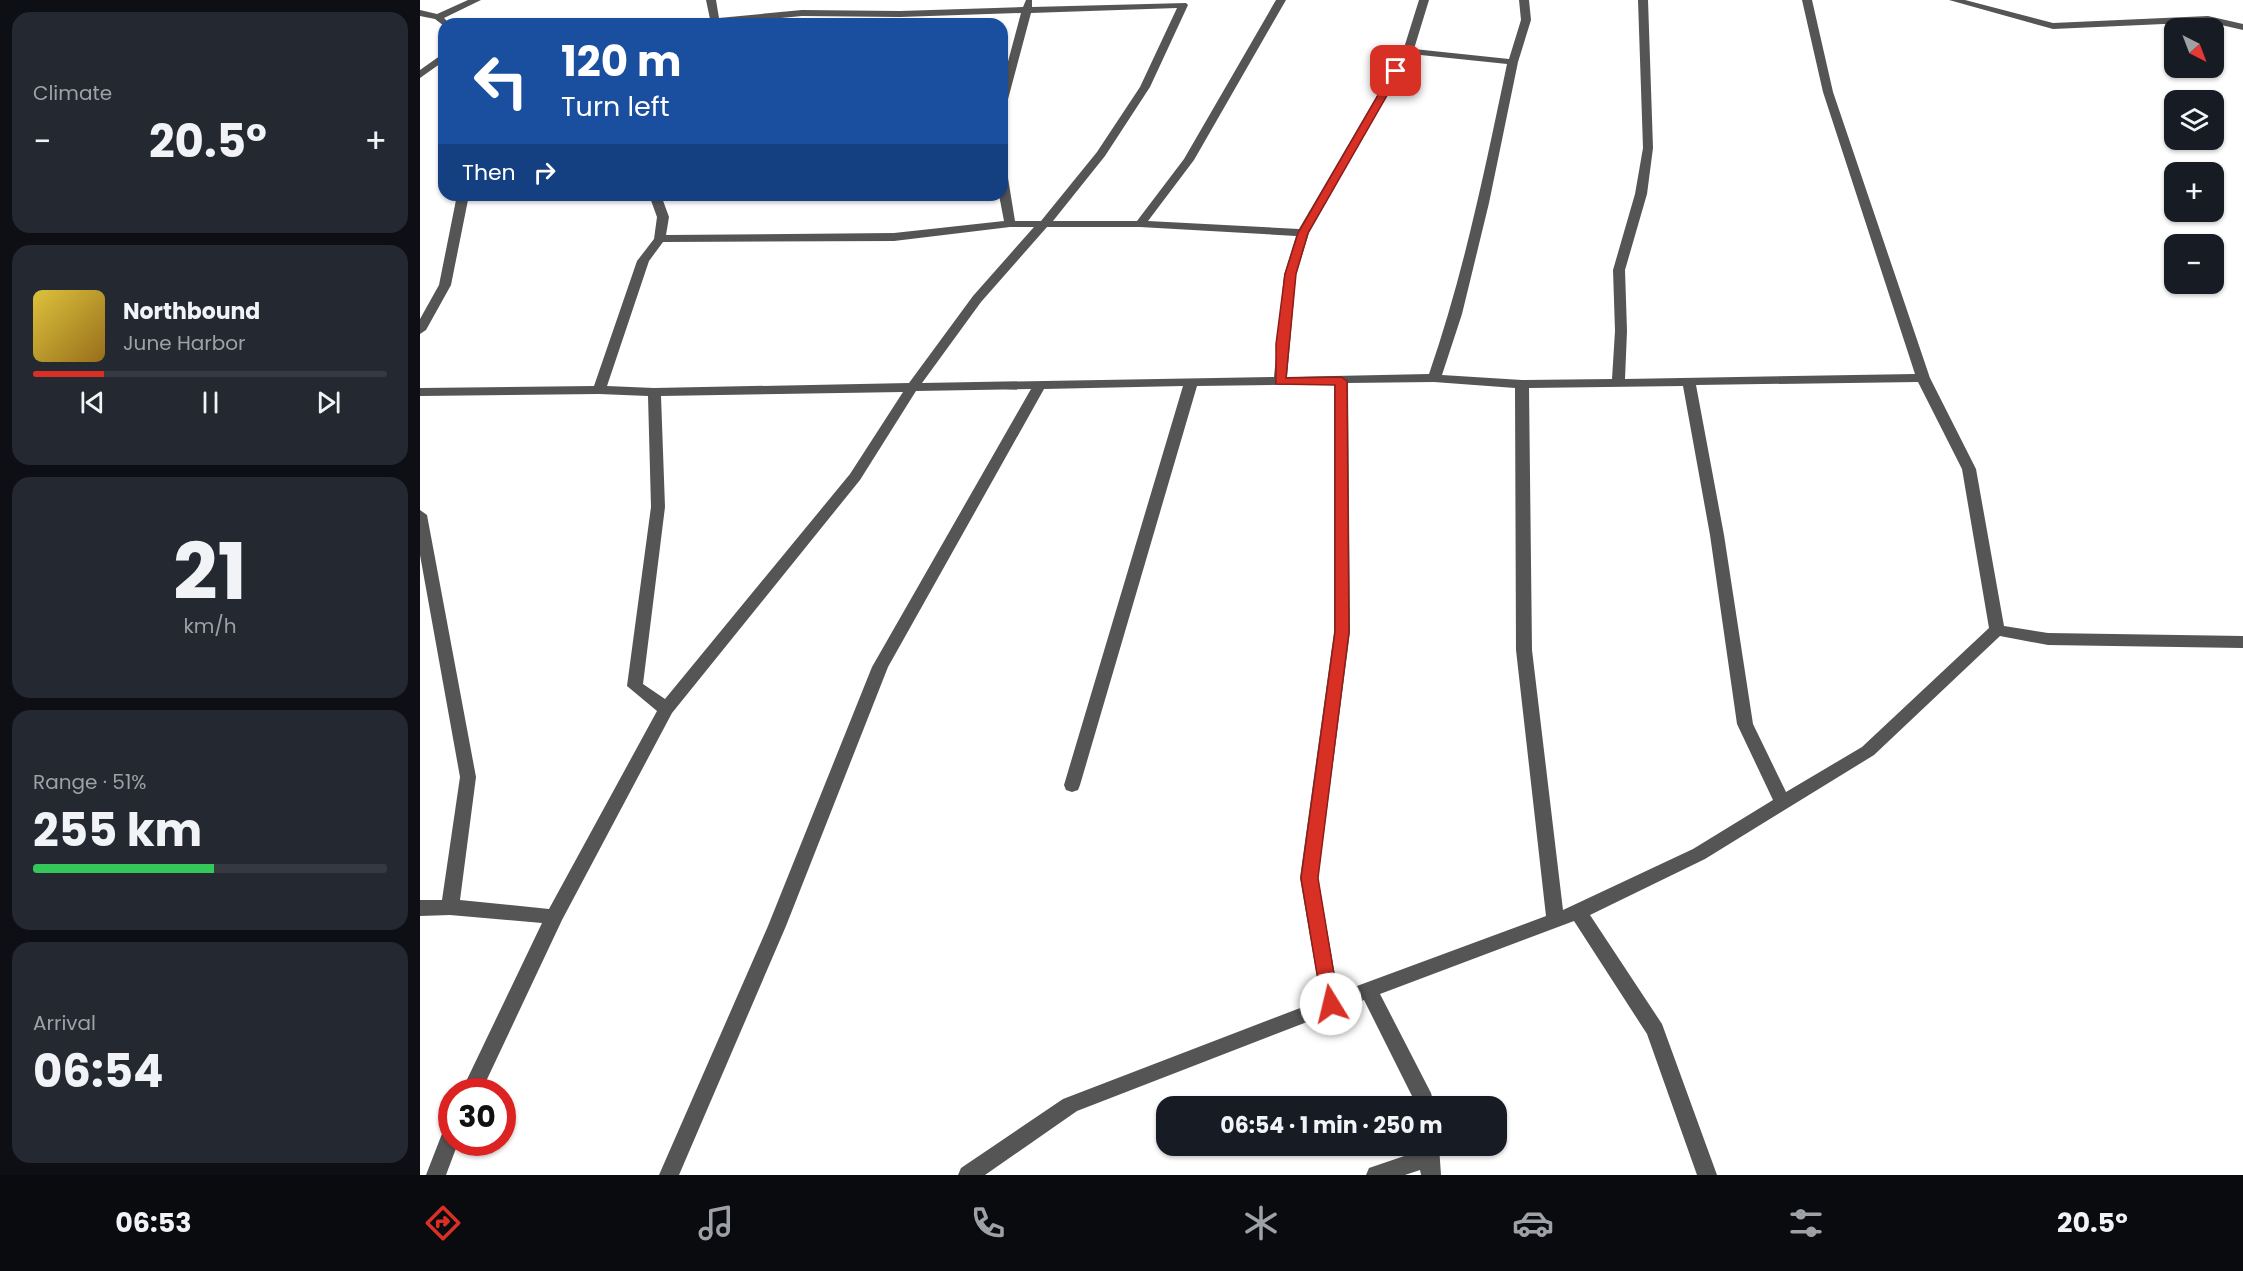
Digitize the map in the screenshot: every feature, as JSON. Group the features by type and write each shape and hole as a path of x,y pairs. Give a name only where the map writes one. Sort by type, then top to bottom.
{"street":[{"path":"444,18 476,0"},
{"path":"711,0 713,18"},
{"path":"827,13 833,0"},
{"path":"1140,224 1189,160 1281,0"},
{"path":"1280,382 1290,274 1303,233 1408,51 1424,0"},
{"path":"1434,378 1456,314 1475,237 1513,62 1526,20 1524,0"},
{"path":"1618,382 1621,331 1619,270 1641,194 1648,148 1643,0"},
{"path":"1806,0 1828,92 1923,378 1969,469 1997,630"},
{"path":"1954,0 2053,26 2208,19 2243,27"},
{"path":"478,1078 554,917 666,709 855,477 912,388 977,299 1043,225 1101,154 1144,87 1183,2 1028,5 900,14 827,13 764,18"},
{"path":"1008,80 1028,5"},
{"path":"420,13 438,19"},
{"path":"1408,51 1513,62"},
{"path":"420,75 438,61"},
{"path":"420,330 445,285 463,201"},
{"path":"599,390 643,261 660,239 663,217 657,201"},
{"path":"1006,201 1010,224"},
{"path":"660,239 894,237 1010,224 1140,224 1303,233"},
{"path":"420,392 599,390 654,392 1434,378 1522,384 1923,378"},
{"path":"1331,1004 1310,878 1342,632 1341,381"},
{"path":"1689,381 1717,535 1745,724 1783,803"},
{"path":"1072,785 1191,383"},
{"path":"1522,384 1524,650 1555,920"},
{"path":"669,1175 777,926 880,667 1039,386"},
{"path":"654,392 658,507 635,686 666,709"},
{"path":"420,515 468,777 450,907"},
{"path":"1997,630 2048,639 2243,642"},
{"path":"979,1173 1070,1105 1578,912 1699,854 1868,751 1997,630"},
{"path":"420,908 450,907 554,917"},
{"path":"1578,912 1654,1030 1707,1175"},
{"path":"1368,990 1422,1096"},
{"path":"436,1175 443,1156"},
{"path":"1376,1175 1430,1159"}],"route":[{"path":"1331,1004 1310,878 1342,632 1341,381 1280,382 1282,344 1290,274 1303,233 1396,71"}]}
